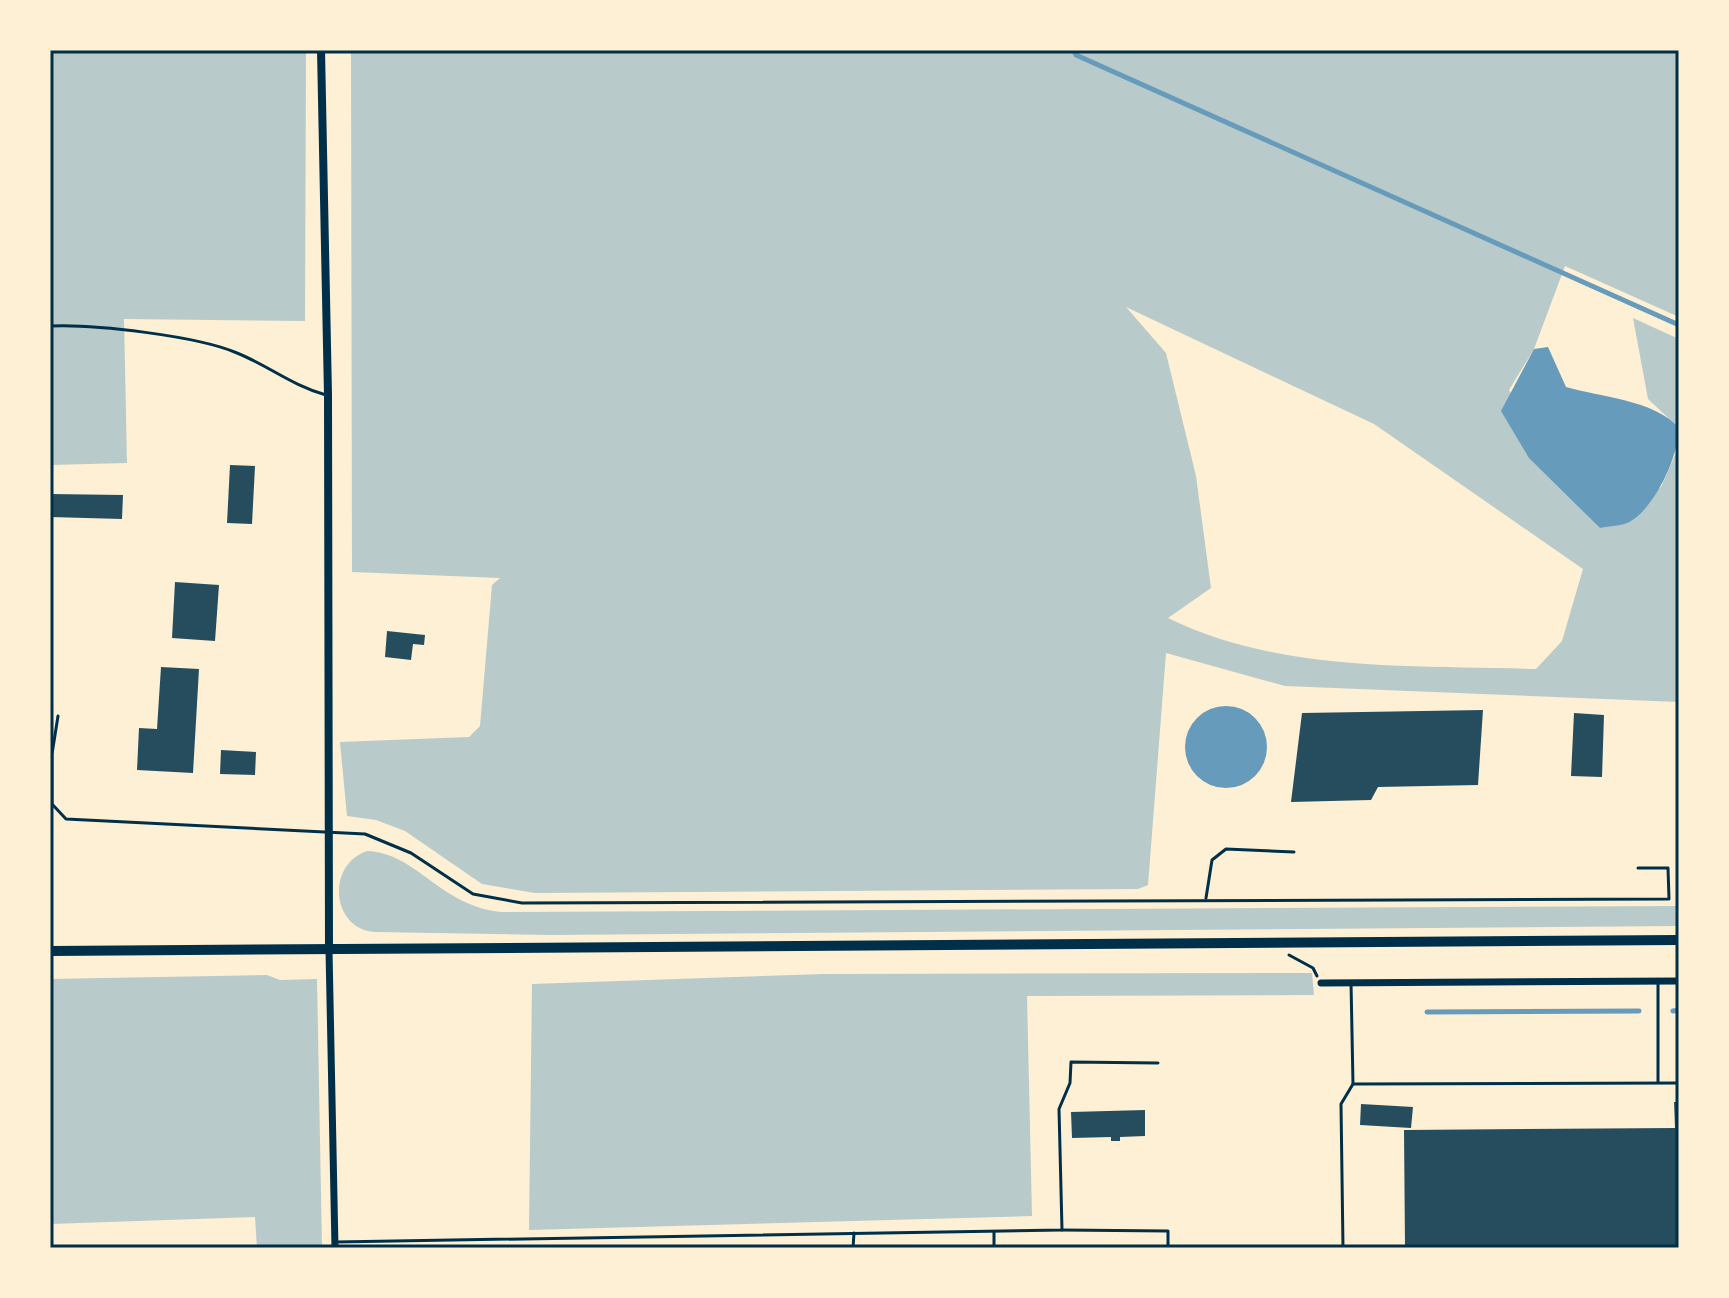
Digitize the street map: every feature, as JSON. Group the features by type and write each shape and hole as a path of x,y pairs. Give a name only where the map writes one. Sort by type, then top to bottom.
{"main road":[{"path":"50,951 1679,940"}],"street":[{"path":"321,50 328,395 327,832 335,1245"},
{"path":"1321,983 1679,981"}],"lane":[{"path":"50,326 92,327 190,341 237,352 296,386 328,395"},
{"path":"58,716 52,754 52,804 66,819 365,834 389,842 473,894 522,903 1669,899 1668,868 1638,868"},
{"path":"1206,899 1212,860 1226,849 1294,852"},
{"path":"1658,981 1658,1082"},
{"path":"1343,1248 1341,1104 1353,1084 1351,982"},
{"path":"1062,1230 1059,1109 1070,1083 1071,1062 1158,1063"},
{"path":"1353,1084 1679,1083"},
{"path":"994,1230 994,1248"},
{"path":"335,1245 1062,1230 1168,1231 1168,1248"},
{"path":"853,1248 854,1233"}],"path":[{"path":"1268,943 1313,968 1321,983"}],"shaded area":[{"path":"50,50 306,50 305,321 124,319 127,463 50,465"},
{"path":"351,50 1679,50 1679,317 1565,266 1534,349 1509,390 1579,506 1600,528 1661,487 1679,446 1679,702 1285,686 1166,653 1148,885 1138,889 535,893 482,884 405,831 376,820 347,816 340,742 469,737 480,726 492,585 500,578 352,572","holes":["1126,307 1374,424 1583,569 1562,641 1536,669 1396,666 1301,657 1255,649 1211,636 1168,618 1211,588 1196,476 1166,353"]},
{"path":"1633,318 1679,339 1679,428 1648,399"},
{"path":"367,851 400,861 461,900 501,912 1679,906 1679,926 550,935 375,932 360,928 349,920 339,896 345,869 354,858"},
{"path":"1312,973 1314,995 1027,996 1032,1216 529,1230 532,984 824,974"},
{"path":"267,975 280,980 317,979 322,1248 257,1248 255,1217 50,1224 50,979"},
{"path":"815,1246 815,1248 573,1248"}],"water":[{"path":"1548,347 1566,387 1642,405 1679,428 1675,452 1657,493 1628,523 1600,528 1529,458 1501,411 1534,349"},
{"path":"1226,706 1242,709 1255,718 1264,731 1267,747 1264,763 1255,776 1242,785 1226,788 1210,785 1197,776 1188,763 1185,747 1188,731 1197,718 1210,709"}],"building":[{"path":"230,465 255,466 252,524 227,523"},
{"path":"50,494 123,495 122,519 50,517"},
{"path":"175,582 219,585 215,641 172,638"},
{"path":"387,631 425,635 424,645 413,644 411,660 385,657"},
{"path":"161,667 199,669 193,773 137,770 139,728 157,729"},
{"path":"1483,710 1478,785 1378,787 1371,800 1291,802 1302,713"},
{"path":"1574,713 1604,715 1602,777 1571,776"},
{"path":"221,750 256,752 255,775 220,774"},
{"path":"1674,1102 1679,1102 1679,1248 1405,1248 1404,1130 1675,1128"},
{"path":"1361,1104 1413,1107 1411,1128 1360,1125"},
{"path":"1145,1110 1145,1136 1120,1137 1120,1141 1111,1141 1111,1137 1072,1138 1071,1112"}],"waterway":[{"path":"1074,50 1076,55 1679,325"},
{"path":"1673,1011 1679,1010"},
{"path":"1427,1012 1639,1011"}]}
